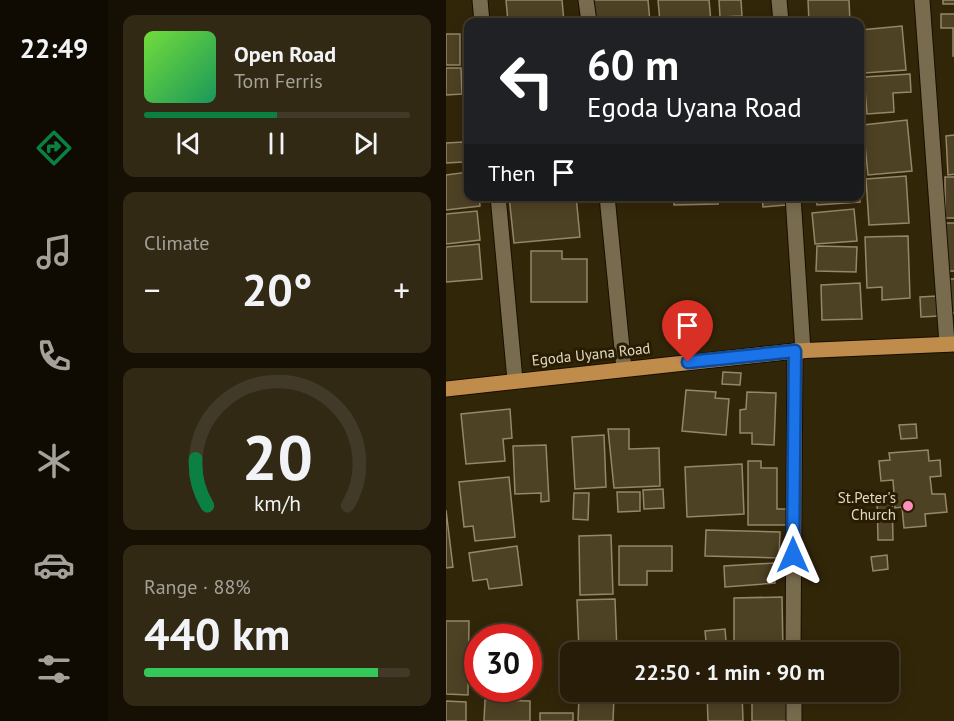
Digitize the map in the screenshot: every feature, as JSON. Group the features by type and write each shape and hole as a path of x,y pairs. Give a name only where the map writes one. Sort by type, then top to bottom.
{"main road":[{"name":"Egoda Uyana Road","path":"446,389 799,351 951,344"}],"street":[{"path":"480,0 482,18"},
{"path":"586,0 588,18"},
{"path":"779,0 781,18"},
{"path":"922,0 951,344"},
{"path":"498,201 515,380"},
{"path":"607,201 624,369"},
{"path":"793,201 799,351 793,642"},
{"path":"794,702 794,721"}],"building":[{"path":"506,0 562,0 564,18 508,18"},
{"path":"590,0 648,0 650,18 592,18"},
{"path":"658,0 709,0 711,18 660,18"},
{"path":"719,0 741,0 742,16 720,17"},
{"path":"808,0 849,0 850,18 809,18"},
{"path":"943,0 955,0 955,4 943,4"},
{"path":"941,14 955,14 955,56 953,56 953,28 941,28"},
{"path":"902,26 906,70 864,73 864,30"},
{"path":"446,34 460,34 460,65 446,65"},
{"path":"446,68 461,68 462,94 446,95"},
{"path":"910,74 911,92 893,93 894,112 867,114 864,77"},
{"path":"907,120 912,171 868,175 864,125"},
{"path":"955,135 955,174 948,175 946,136"},
{"path":"463,142 463,162 446,163 446,143"},
{"path":"464,173 464,201 480,201 480,206 446,210 446,175"},
{"path":"906,176 909,223 869,225 866,179"},
{"path":"945,177 955,177 955,218 945,218"},
{"path":"510,201 576,201 580,237 514,243"},
{"path":"674,201 718,201 718,204 674,205"},
{"path":"762,201 786,201 786,205 763,207"},
{"path":"817,201 860,201 860,202 817,205"},
{"path":"854,209 857,241 815,244 812,213"},
{"path":"477,211 480,240 446,244 446,214"},
{"path":"945,223 955,223 955,271 945,271"},
{"path":"908,236 910,298 882,300 882,287 867,288 865,237"},
{"path":"479,244 482,279 446,282 446,247"},
{"path":"817,246 857,247 856,272 816,271"},
{"path":"531,251 562,251 562,259 587,259 587,302 531,302"},
{"path":"944,279 955,279 955,313 946,313"},
{"path":"860,283 862,319 822,320 821,285"},
{"path":"937,296 939,316 921,317 920,297"},
{"path":"723,372 741,373 740,385 722,384"},
{"path":"686,390 716,392 715,398 729,399 726,435 682,431"},
{"path":"747,392 776,393 774,445 752,444 752,433 740,433 740,410 746,409"},
{"path":"510,409 512,438 503,439 505,461 466,464 461,414"},
{"path":"916,424 917,438 901,439 899,425"},
{"path":"608,429 629,429 629,449 659,448 660,486 614,488"},
{"path":"604,435 606,487 575,489 572,437"},
{"path":"546,445 549,501 541,502 541,493 515,494 513,446"},
{"path":"928,450 929,461 940,460 941,476 930,477 932,494 945,494 947,512 925,514 926,526 904,528 902,507 895,508 893,480 881,481 879,461 890,460 889,453"},
{"path":"748,461 761,461 761,468 777,468 777,509 788,509 788,525 748,525"},
{"path":"742,464 744,514 687,517 685,467"},
{"path":"509,477 515,537 475,541 473,526 464,527 459,482"},
{"path":"663,489 664,508 644,509 643,490"},
{"path":"617,492 640,492 640,511 618,512"},
{"path":"574,493 589,493 588,520 573,519"},
{"path":"892,495 893,540 878,540 877,496"},
{"path":"446,510 453,567 446,568"},
{"path":"706,530 780,532 779,558 705,556"},
{"path":"611,535 613,594 580,595 579,536"},
{"path":"517,546 522,585 489,589 487,579 473,581 469,553"},
{"path":"619,546 672,546 672,571 647,571 647,585 619,585"},
{"path":"887,555 888,569 873,571 871,557"},
{"path":"774,563 775,583 725,587 724,566"},
{"path":"782,597 783,642 734,642 734,598"},
{"path":"615,599 617,642 579,642 577,600"},
{"path":"446,621 469,621 469,624 464,624 464,695 446,694"},
{"path":"725,629 726,642 706,642 705,631"},
{"path":"446,701 466,702 466,721 446,721"},
{"path":"485,702 530,702 530,721 484,721"},
{"path":"579,702 614,702 613,721 578,721"},
{"path":"707,702 742,702 743,721 708,721"},
{"path":"752,702 789,702 790,721 752,721"},
{"path":"540,713 573,713 573,721 540,721"}],"place":[{"name":"St.Peter's Church","path":"908,506"}],"route":[{"path":"688,362 795,351 793,555"}]}
